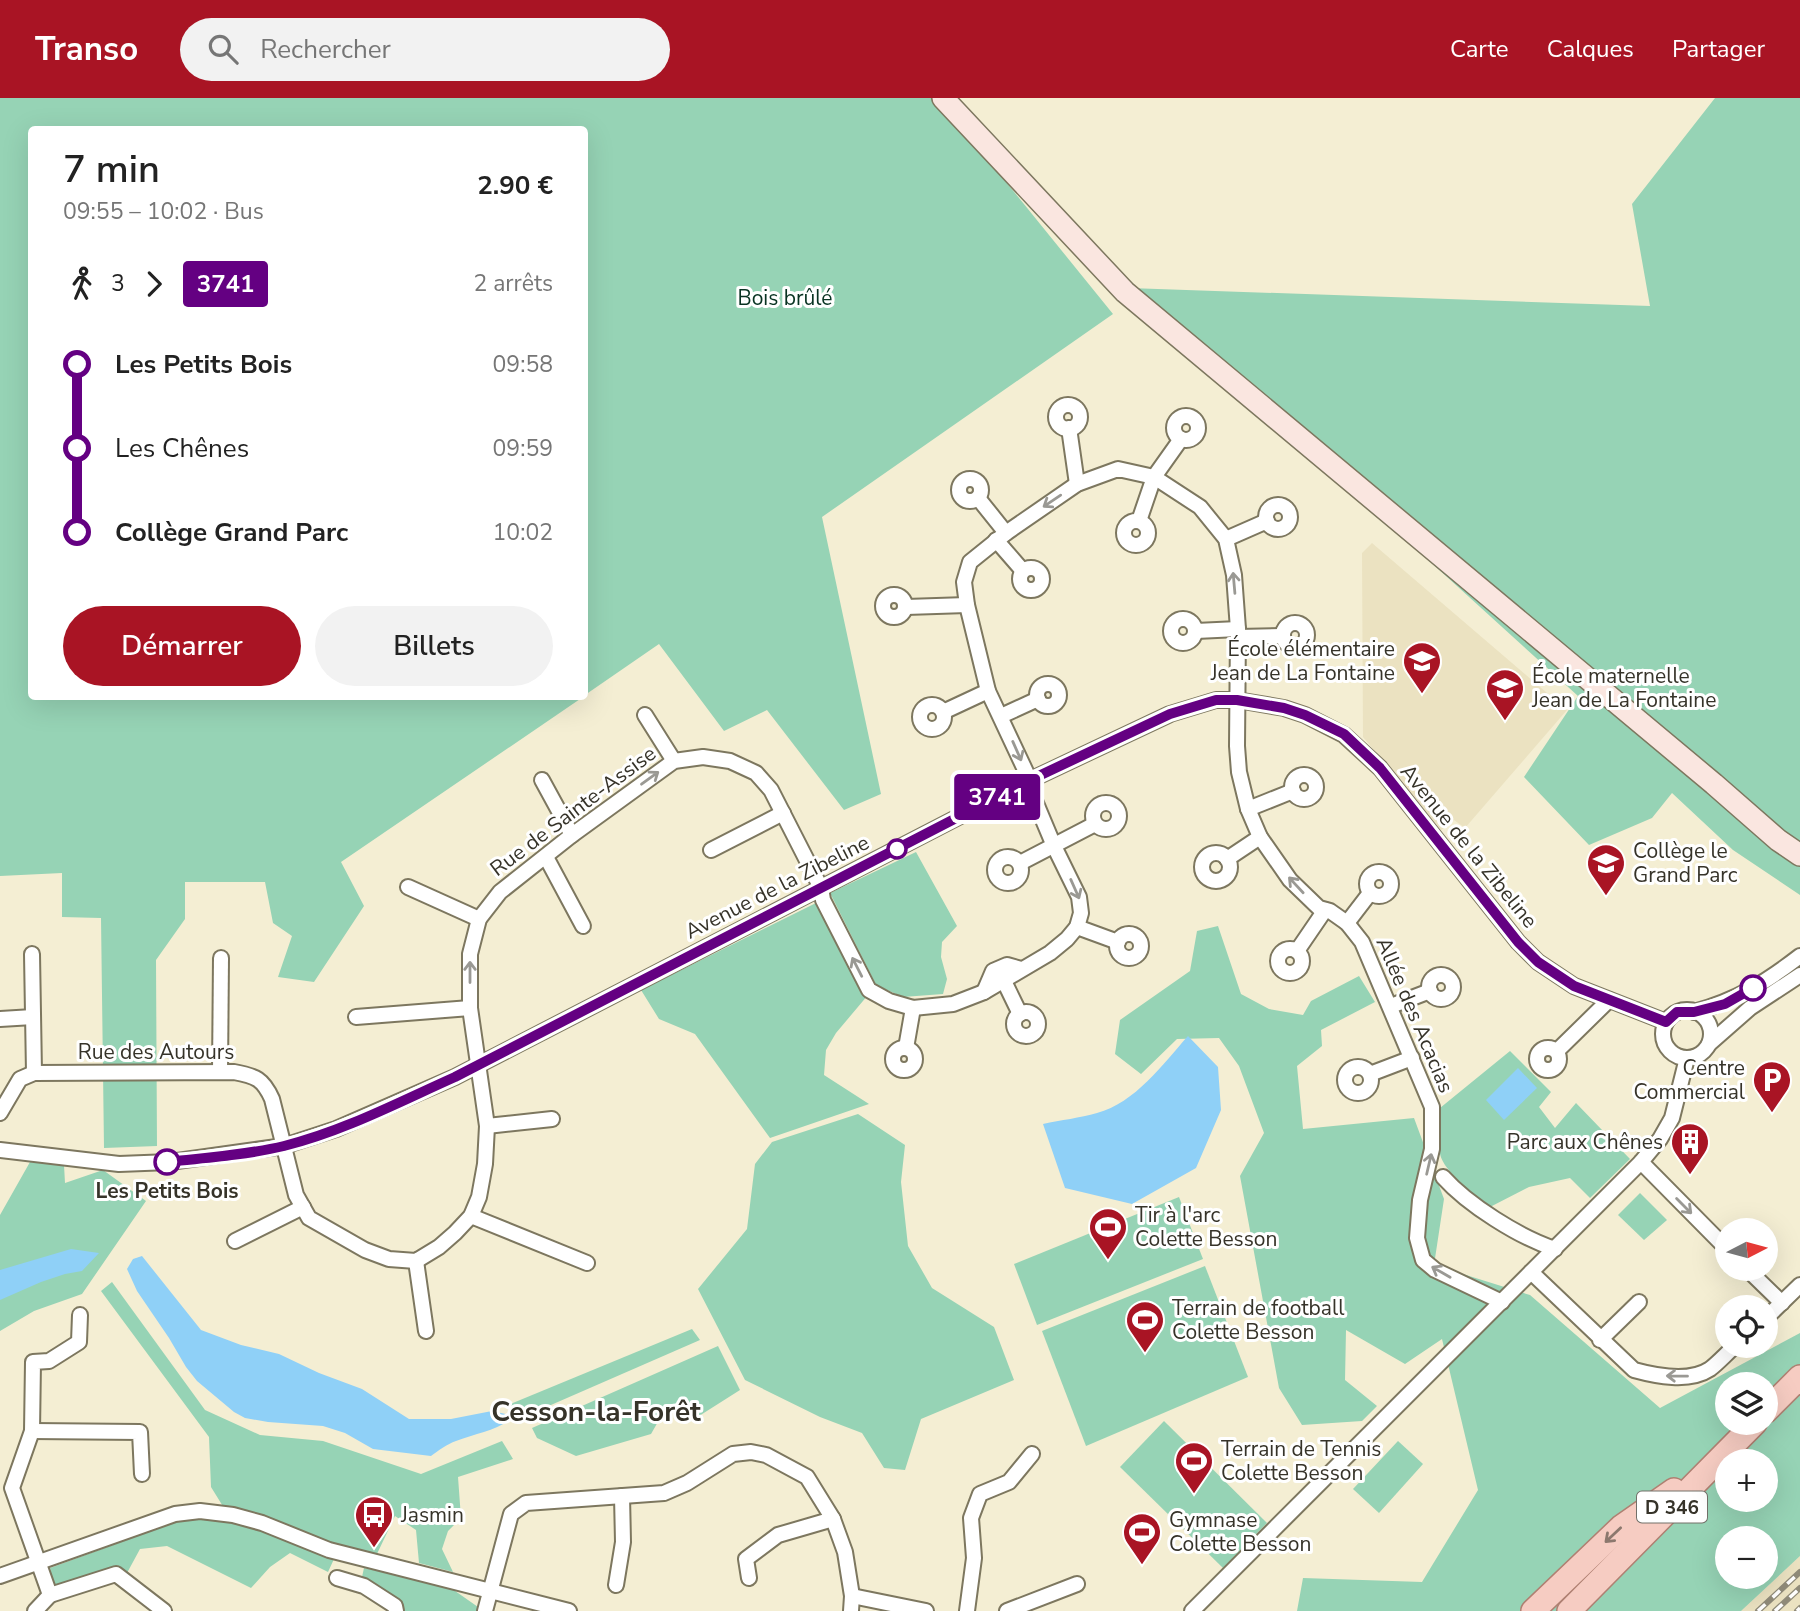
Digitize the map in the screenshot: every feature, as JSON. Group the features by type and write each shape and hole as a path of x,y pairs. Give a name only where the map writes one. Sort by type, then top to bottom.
{"main road":[{"path":"943,98 1125,292 1778,840 1800,855"},
{"path":"1778,840 1800,870"},
{"path":"1778,1400 1800,1377"},
{"name":"D 346","path":"1729,1449 1743,1435"},
{"path":"1532,1611 1621,1527 1715,1460"},
{"name":"D 346","path":"1569,1611 1715,1463"},
{"path":"1580,1611 1617,1562"}],"street":[{"path":"1069,428 1077,484"},
{"path":"1139,521 1154,477 1181,439"},
{"path":"906,1048 913,1008 953,1004 984,992 1049,953 1067,939 1077,927 1081,913 1079,897 1054,846 1001,716 988,691 967,605 964,582 970,562 1001,536 1077,484 1118,469 1154,477 1200,507 1226,539 1267,521"},
{"path":"978,498 1023,571"},
{"name":"Allée des Acacias","path":"1226,539 1234,575 1238,633 1239,772 1248,809 1261,837 1290,880 1319,908 1347,923 1369,954 1432,1107 1432,1149 1420,1200 1417,1238 1423,1260 1435,1270 1502,1302"},
{"path":"906,607 967,605"},
{"path":"1196,631 1283,636"},
{"path":"943,712 988,691"},
{"path":"1001,716 1038,699"},
{"name":"Avenue de la Zibeline","path":"0,1150 134,1164 170,1162 284,1146 336,1129 479,1064 1028,781 1170,714 1216,700 1237,700 1284,708 1344,734 1380,768 1538,962 1574,986 1666,1022"},
{"path":"645,715 674,761"},
{"name":"Rue de Sainte-Assise","path":"471,1216 479,1197 485,1164 487,1126 470,1008 470,954 479,919 499,892 674,761 703,757 730,761 756,773 771,790 783,813 869,990 889,1001 913,1008"},
{"path":"542,780 572,835"},
{"path":"1248,809 1293,791"},
{"path":"711,850 783,813"},
{"path":"1020,863 1095,824"},
{"path":"1227,859 1261,837"},
{"path":"546,857 583,926"},
{"path":"408,887 479,919"},
{"path":"1347,923 1370,893"},
{"path":"1297,951 1325,910"},
{"path":"1077,927 1118,942"},
{"path":"0,1113 20,1079 34,1073 32,954"},
{"path":"1800,956 1743,995 1725,1004 1694,1012 1677,1012 1666,1022 1663,1034 1666,1046 1677,1056 1686,1058 1700,1054 1750,1008 1800,975"},
{"path":"220,1072 221,958"},
{"path":"984,992 993,971 1007,965 1021,969"},
{"path":"1003,979 1020,1014"},
{"path":"1391,1006 1430,991"},
{"path":"1557,1051 1609,1000"},
{"path":"356,1017 470,1008"},
{"path":"1694,1012 1705,1019 1709,1026 1709,1044"},
{"path":"0,1019 33,1017"},
{"path":"1370,1074 1412,1058"},
{"path":"1192,1611 1641,1162 1660,1139 1672,1118 1686,1058"},
{"name":"Rue des Autours","path":"34,1073 220,1072 253,1075 266,1086 272,1099 296,1195 303,1208"},
{"path":"487,1126 552,1119"},
{"path":"1641,1162 1715,1237"},
{"path":"1443,1177 1487,1214 1555,1249"},
{"path":"235,1241 303,1208 309,1218 365,1250 389,1259 415,1261 439,1247 471,1216 587,1263"},
{"path":"415,1261 426,1331"},
{"path":"1531,1272 1634,1370 1653,1376 1689,1376 1709,1370 1722,1358"},
{"path":"1759,1281 1782,1303"},
{"path":"1778,1307 1800,1285"},
{"path":"1601,1340 1639,1302"},
{"path":"50,1595 12,1488 32,1431 33,1362 49,1361 79,1342 80,1315"},
{"path":"32,1431 140,1432 142,1474"},
{"path":"485,1611 513,1510 526,1503 664,1493 687,1483 733,1454 751,1452 766,1455 807,1477 833,1519 845,1552 852,1596 850,1611"},
{"path":"967,1611 974,1558 971,1518 980,1494 1009,1482 1032,1454"},
{"path":"616,1585 623,1542 622,1496"},
{"path":"0,1576 175,1514 200,1511 233,1515 262,1523 329,1550 569,1611"},
{"path":"749,1578 746,1559 778,1535 833,1519"},
{"path":"35,1611 50,1595 116,1574 164,1611"},
{"path":"337,1578 364,1586 395,1606 396,1611"},
{"path":"1007,1611 1077,1584"},
{"path":"852,1596 926,1611"}],"shaded area":[{"path":"1372,543 1567,710 1465,828 1454,820 1441,830 1363,737 1362,553"},
{"path":"1800,1556 1800,1611 1741,1611 1765,1589 1778,1589 1778,1577"}],"green space":[{"name":"Bois brûlé","path":"0,98 938,98 1113,314 822,517 881,794 844,810 767,710 724,731 659,644 588,693 588,126 28,126 28,700 579,700 341,862 364,906 314,982 278,977 292,936 273,923 265,882 185,882 185,919 156,960 157,1146 104,1148 101,918 62,917 62,873 0,876"},
{"path":"1715,98 1800,98 1800,895 1733,850 1672,793 1652,818 1589,845 1524,777 1578,696 1129,288 1650,306 1632,204"},
{"path":"916,852 957,926 942,942 941,957 947,979 943,994 903,997 876,985 830,893"},
{"path":"820,901 868,995 836,1033 826,1050 824,1075 869,1104 770,1138 695,1034 659,1019 641,990"},
{"path":"1218,926 1241,994 1269,1009 1303,1015 1311,1001 1359,976 1375,1002 1321,1030 1322,1046 1297,1066 1303,1129 1414,1118 1444,1199 1434,1265 1530,1295 1660,1408 1715,1379 1715,1435 1778,1435 1778,1372 1727,1372 1753,1358 1778,1358 1778,1345 1800,1333 1800,1556 1778,1577 1778,1526 1715,1526 1715,1589 1765,1589 1741,1611 1297,1611 1303,1578 1422,1582 1478,1490 1442,1339 1405,1364 1346,1330 1345,1380 1377,1406 1362,1421 1302,1425 1279,1388 1240,1176 1264,1133 1239,1066 1219,1038 1177,1039 1141,1074 1115,1054 1120,1020 1190,971 1197,931"},
{"path":"1510,1051 1551,1092 1539,1107 1555,1128 1576,1103 1630,1159 1590,1198 1570,1178 1529,1187 1490,1207 1461,1183 1443,1161 1439,1148 1440,1108"},
{"path":"858,1114 905,1145 901,1182 908,1246 932,1288 994,1327 1014,1380 921,1419 905,1470 884,1468 862,1433 820,1417 745,1380 698,1289 747,1229 755,1164 772,1142"},
{"path":"30,1162 64,1165 65,1183 103,1170 146,1201 82,1294 34,1311 0,1331 0,1215"},
{"path":"1640,1193 1667,1220 1644,1240 1618,1215"},
{"name":"Tir à l'arc Colette Besson","path":"1179,1197 1203,1259 1037,1325 1014,1264"},
{"name":"Terrain de football Colette Besson","path":"1205,1266 1248,1377 1086,1446 1042,1331"},
{"path":"112,1282 205,1410 260,1435 323,1441 421,1474 502,1441 513,1459 458,1477 461,1518 448,1531 442,1549 453,1572 419,1563 416,1530 395,1516 376,1556 224,1508 211,1487 209,1437 101,1291"},
{"path":"692,1329 700,1340 528,1415 508,1405"},
{"path":"718,1346 740,1390 688,1423 667,1406 651,1434 576,1456 537,1438 532,1428"},
{"name":"Terrain de Tennis Colette Besson","path":"1164,1421 1267,1523 1223,1568 1120,1467"},
{"path":"1398,1441 1423,1464 1379,1513 1353,1489"},
{"path":"195,1515 260,1529 334,1559 328,1572 290,1553 270,1567 251,1588 167,1546 140,1549 127,1573 54,1588 50,1568"},
{"path":"364,1568 448,1586 478,1607 477,1611 402,1611 370,1581 362,1577"}],"water":[{"path":"1188,1036 1218,1067 1221,1110 1196,1168 1132,1204 1065,1188 1043,1124 1097,1113 1124,1101 1158,1070"},
{"path":"1518,1068 1537,1088 1504,1120 1486,1100"},
{"path":"71,1249 99,1253 82,1271 41,1282 0,1300 0,1270"},
{"path":"142,1256 201,1330 241,1345 279,1354 362,1389 409,1419 451,1419 492,1411 515,1416 494,1428 453,1442 431,1456 373,1449 345,1433 323,1426 245,1418 197,1381 137,1291 127,1269 133,1259"}],"railway":[{"path":"1758,1611 1800,1572"},
{"path":"1775,1611 1800,1588"},
{"path":"1797,1611 1800,1608"}],"bus line":[{"name":"3741","path":"167,1162 284,1146 336,1129 396,1104 455,1077 1028,781 1170,714 1216,700 1237,700 1284,708 1344,734 1380,768 1518,942 1538,962 1574,986 1666,1022 1677,1012 1694,1012 1725,1004 1753,988"}],"place":[{"name":"École élémentaire Jean de La Fontaine","path":"1422,695"},
{"name":"École maternelle Jean de La Fontaine","path":"1505,722"},
{"name":"Collège le Grand Parc","path":"1606,897"},
{"name":"Centre Commercial","path":"1772,1114"},
{"name":"Les Petits Bois","path":"167,1162"},
{"name":"Parc aux Chênes","path":"1690,1176"},
{"name":"Tir à l'arc Colette Besson","path":"1108,1261"},
{"name":"Terrain de football Colette Besson","path":"1145,1354"},
{"name":"Terrain de Tennis Colette Besson","path":"1194,1495"},
{"name":"Jasmin","path":"374,1549"},
{"name":"Gymnase Colette Besson","path":"1142,1566"}],"district":[{"name":"Cesson-la-Forêt","path":"596,1411"}]}
